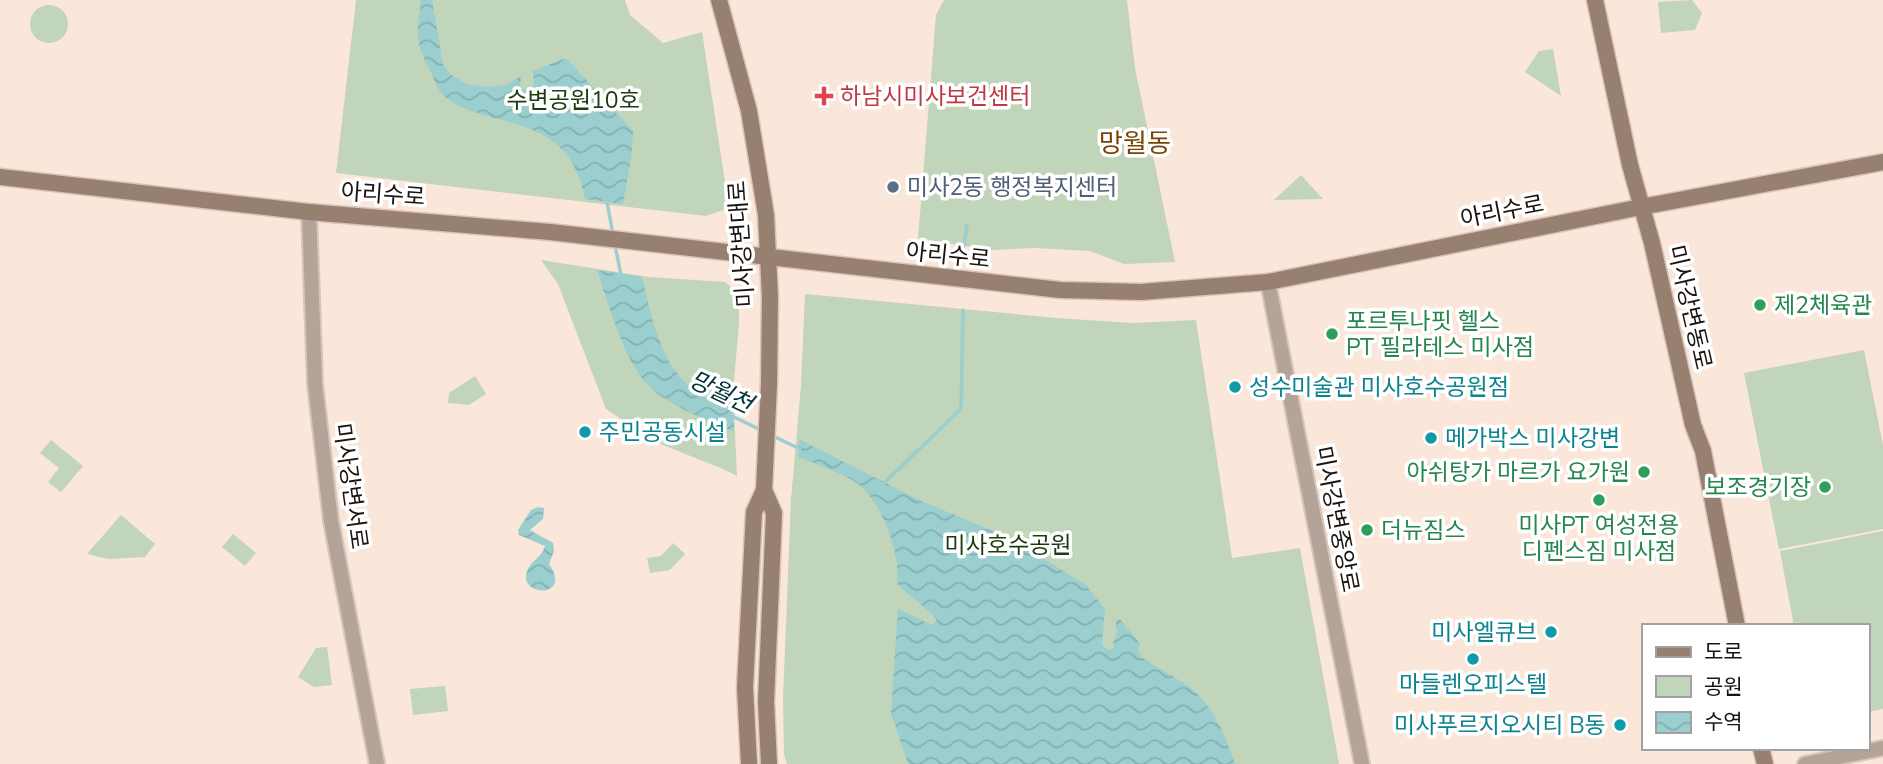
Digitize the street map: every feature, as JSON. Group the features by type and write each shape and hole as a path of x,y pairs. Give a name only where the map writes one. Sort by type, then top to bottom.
{"main road":[{"name":"미사강변대로","path":"719,0 749,111 765,215 768,256 769,384 764,489 754,512 745,687 749,764"},
{"name":"미사강변동로","path":"1595,0 1693,425 1703,451 1737,624"},
{"name":"아리수로","path":"0,177 309,212 550,232 919,275 1110,293 1268,282 1641,207 1883,162"},
{"name":"미사강변대로","path":"764,489 774,513 766,702 769,764"}],"street":[{"name":"미사강변서로","path":"309,212 315,384 331,521 377,764"},
{"name":"미사강변중앙로","path":"1268,282 1362,764"},
{"path":"1805,764 1883,748"}],"green space":[{"name":"수변공원10호","path":"356,0 625,0 630,15 663,43 702,32 729,208 706,216 336,173"},
{"path":"944,0 1127,0 1135,68 1175,262 1124,264 1090,251 1034,248 992,250 918,239 936,15"},
{"path":"1692,0 1702,13 1695,30 1661,33 1658,2"},
{"path":"49,5 63,10 68,24 63,38 49,43 35,38 30,24 35,10"},
{"path":"1553,49 1561,96 1525,72 1539,51"},
{"path":"1301,175 1323,199 1274,200"},
{"path":"541,260 649,277 725,282 739,294 733,391 737,476 658,443 606,409 558,284"},
{"name":"미사호수공원","path":"805,294 1056,318 1132,323 1196,320 1232,558 1300,548 1339,764 787,764 784,754 783,699 791,499 801,385"},
{"name":"보조경기장","path":"1864,350 1883,445 1883,529 1779,549 1744,373"},
{"path":"475,376 486,394 469,405 448,403 449,393"},
{"path":"51,440 83,466 61,492 48,482 59,468 40,453"},
{"path":"121,515 155,544 145,557 108,559 87,554"},
{"name":"보조경기장","path":"1883,531 1883,709 1869,712 1869,624 1794,624 1780,551"},
{"path":"233,534 256,553 245,566 222,547"},
{"path":"673,543 685,554 670,570 650,573 647,558 661,556"},
{"path":"327,647 332,685 314,687 298,677 316,648"},
{"path":"445,686 448,711 413,715 410,689"}],"water":[{"path":"421,0 432,0 443,64 451,75 467,84 486,87 506,85 521,76 520,85 523,90 534,86 533,71 563,59 568,60 633,131 623,204 585,199 572,163 563,150 551,140 523,126 464,108 444,96 436,85 420,46 418,28"},
{"name":"망월천","path":"597,270 642,277 653,321 668,359 693,389 734,411 734,432 677,406 648,385 624,347"},
{"path":"799,439 919,500 1012,539 1086,585 1105,609 1102,645 1109,650 1114,648 1118,630 1116,620 1120,619 1140,644 1138,651 1142,657 1200,696 1213,714 1235,764 908,764 891,713 898,609 932,625 937,621 897,584 896,557 892,542 873,500 854,481 798,457"},
{"path":"544,508 543,519 530,530 553,543 554,551 549,564 555,576 554,584 550,589 543,590 529,585 526,578 528,569 545,546 519,535 518,530 531,510"}],"waterway":[{"name":"망월천","path":"606,197 613,234"},
{"path":"964,246 967,225"},
{"name":"망월천","path":"615,245 621,275"},
{"path":"883,484 961,409 963,310"},
{"name":"망월천","path":"732,416 763,431"},
{"name":"망월천","path":"773,436 800,449"}],"place":[{"name":"하남시미사보건센터","path":"824,96"},
{"name":"미사2동 행정복지센터","path":"893,187"},
{"name":"제2체육관","path":"1760,305"},
{"name":"포르투나핏 헬스 PT 필라테스 미사점","path":"1332,334"},
{"name":"성수미술관 미사호수공원점","path":"1235,387"},
{"name":"주민공동시설","path":"585,432"},
{"name":"메가박스 미사강변","path":"1431,438"},
{"name":"아쉬탕가 마르가 요가원","path":"1644,472"},
{"name":"보조경기장","path":"1825,487"},
{"name":"미사PT 여성전용 디펜스짐 미사점","path":"1599,500"},
{"name":"더뉴짐스","path":"1367,530"},
{"name":"미사엘큐브","path":"1551,632"},
{"name":"마들렌오피스텔","path":"1473,659"},
{"name":"미사푸르지오시티 B동","path":"1620,725"}],"district":[{"name":"망월동","path":"1135,143"}]}
